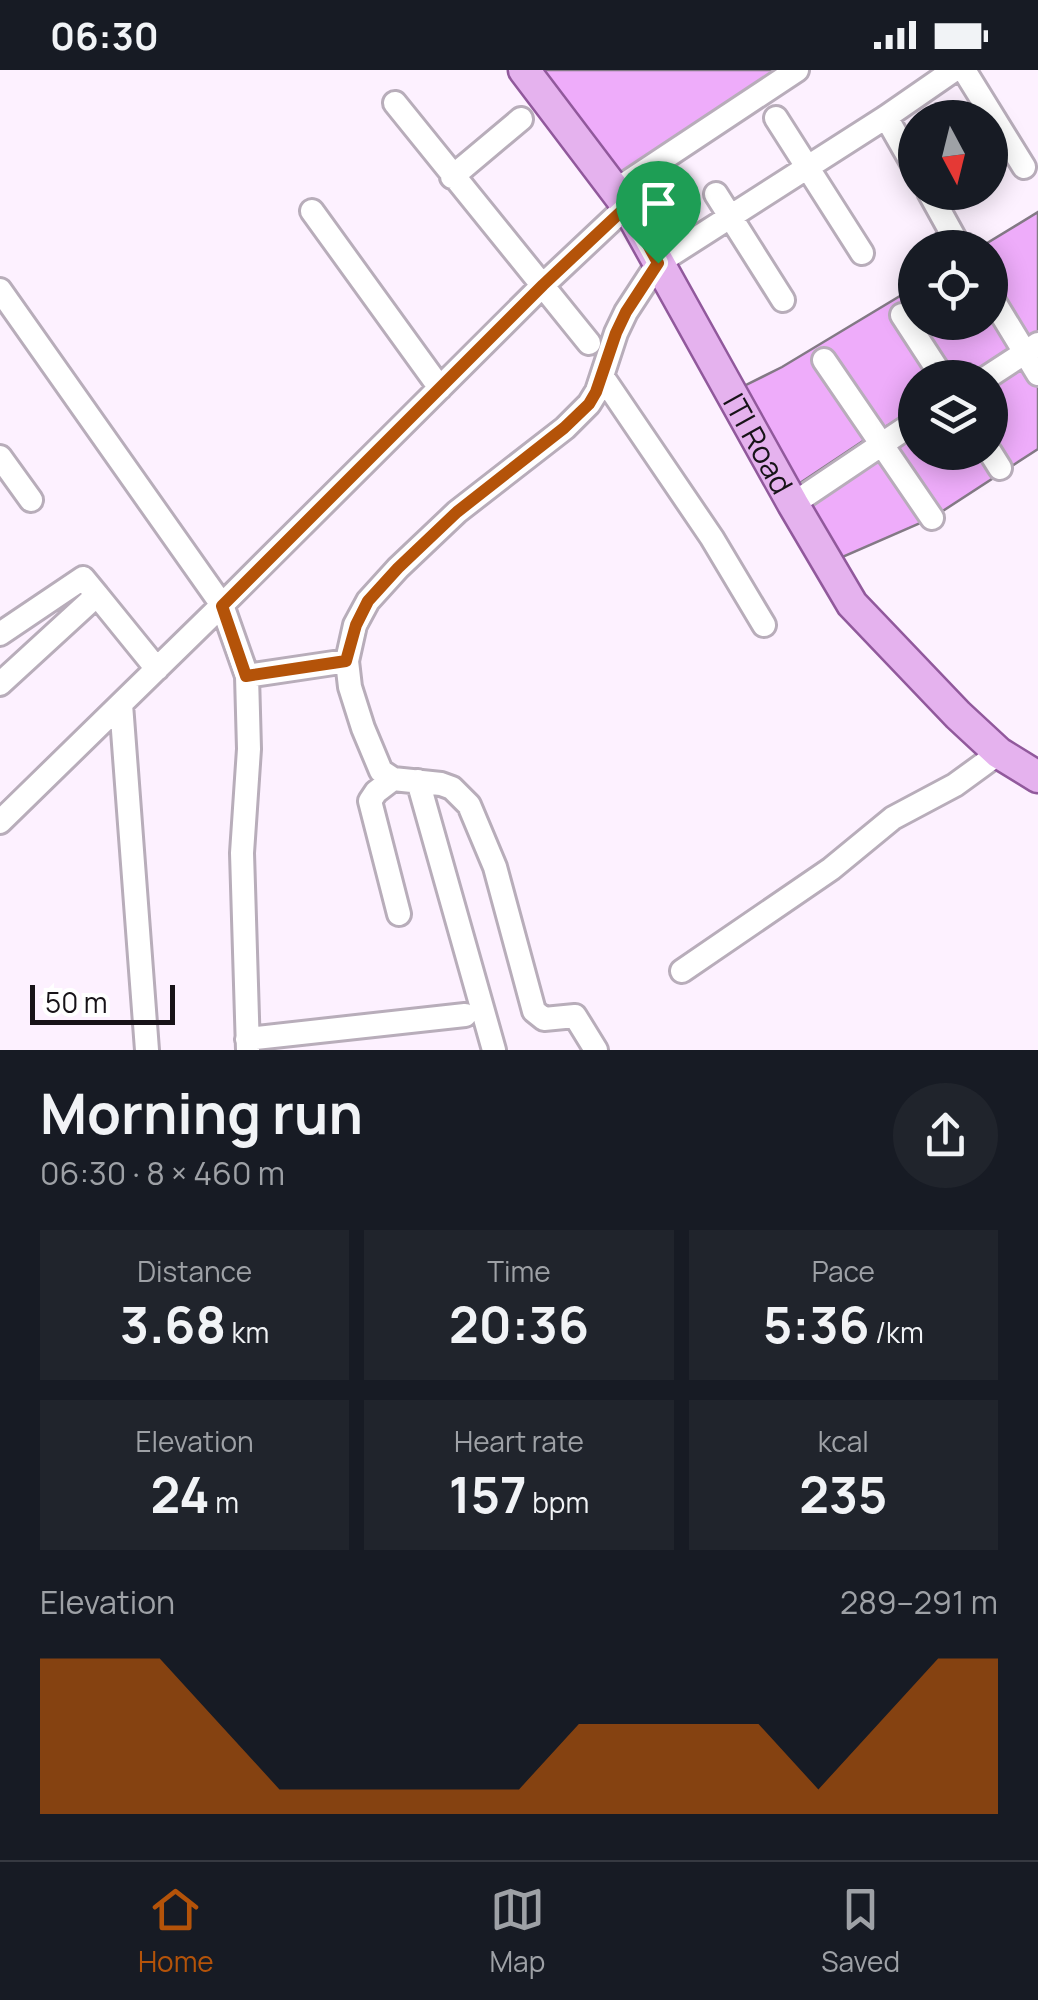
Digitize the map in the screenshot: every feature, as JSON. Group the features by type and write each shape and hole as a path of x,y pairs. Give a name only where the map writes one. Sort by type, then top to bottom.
{"main road":[{"name":"ITI Road","path":"524,70 621,198 852,604 958,715 999,753 1038,778"}],"street":[{"path":"0,822 543,285 621,198 796,70"},
{"path":"596,1050 574,1016 544,1019 537,1015 527,991 495,868 469,805 460,793 418,780 393,778 381,771 350,687 346,661 356,625 368,601 457,512 580,415 596,392 626,312 658,263 954,70"},
{"path":"964,70 1024,167"},
{"path":"394,103 588,343"},
{"path":"886,116 898,138"},
{"path":"776,118 862,253"},
{"path":"452,177 521,119"},
{"path":"716,194 783,300"},
{"path":"312,211 440,388"},
{"path":"0,290 8,318 222,606 246,676 249,749 242,853 247,1045 465,1015"},
{"path":"1008,318 1031,348 1038,374"},
{"path":"1008,363 1031,348"},
{"path":"824,360 932,518"},
{"path":"602,376 712,538 764,625"},
{"path":"793,504 898,433"},
{"path":"0,457 31,500"},
{"path":"0,634 83,578 157,669"},
{"path":"0,684 97,595"},
{"path":"246,676 346,661"},
{"path":"121,704 147,1050"},
{"path":"682,971 831,869 884,824 956,784 999,753"},
{"path":"393,778 370,802 399,914"},
{"path":"418,780 494,1050"}],"building":[{"path":"530,70 797,70 620,175"},
{"path":"1038,212 1038,333 995,360 898,360 898,419 794,487 738,389 898,297 898,340 1008,340 1008,230"},
{"path":"1038,350 1038,449 1008,469 1008,369"},
{"path":"898,438 898,470 1006,470 932,518 838,559 800,499"}],"route":[{"path":"627,206 658,263 626,312 589,404 457,512 398,568 368,601 356,625 346,661 246,676 222,606 627,206"}]}
